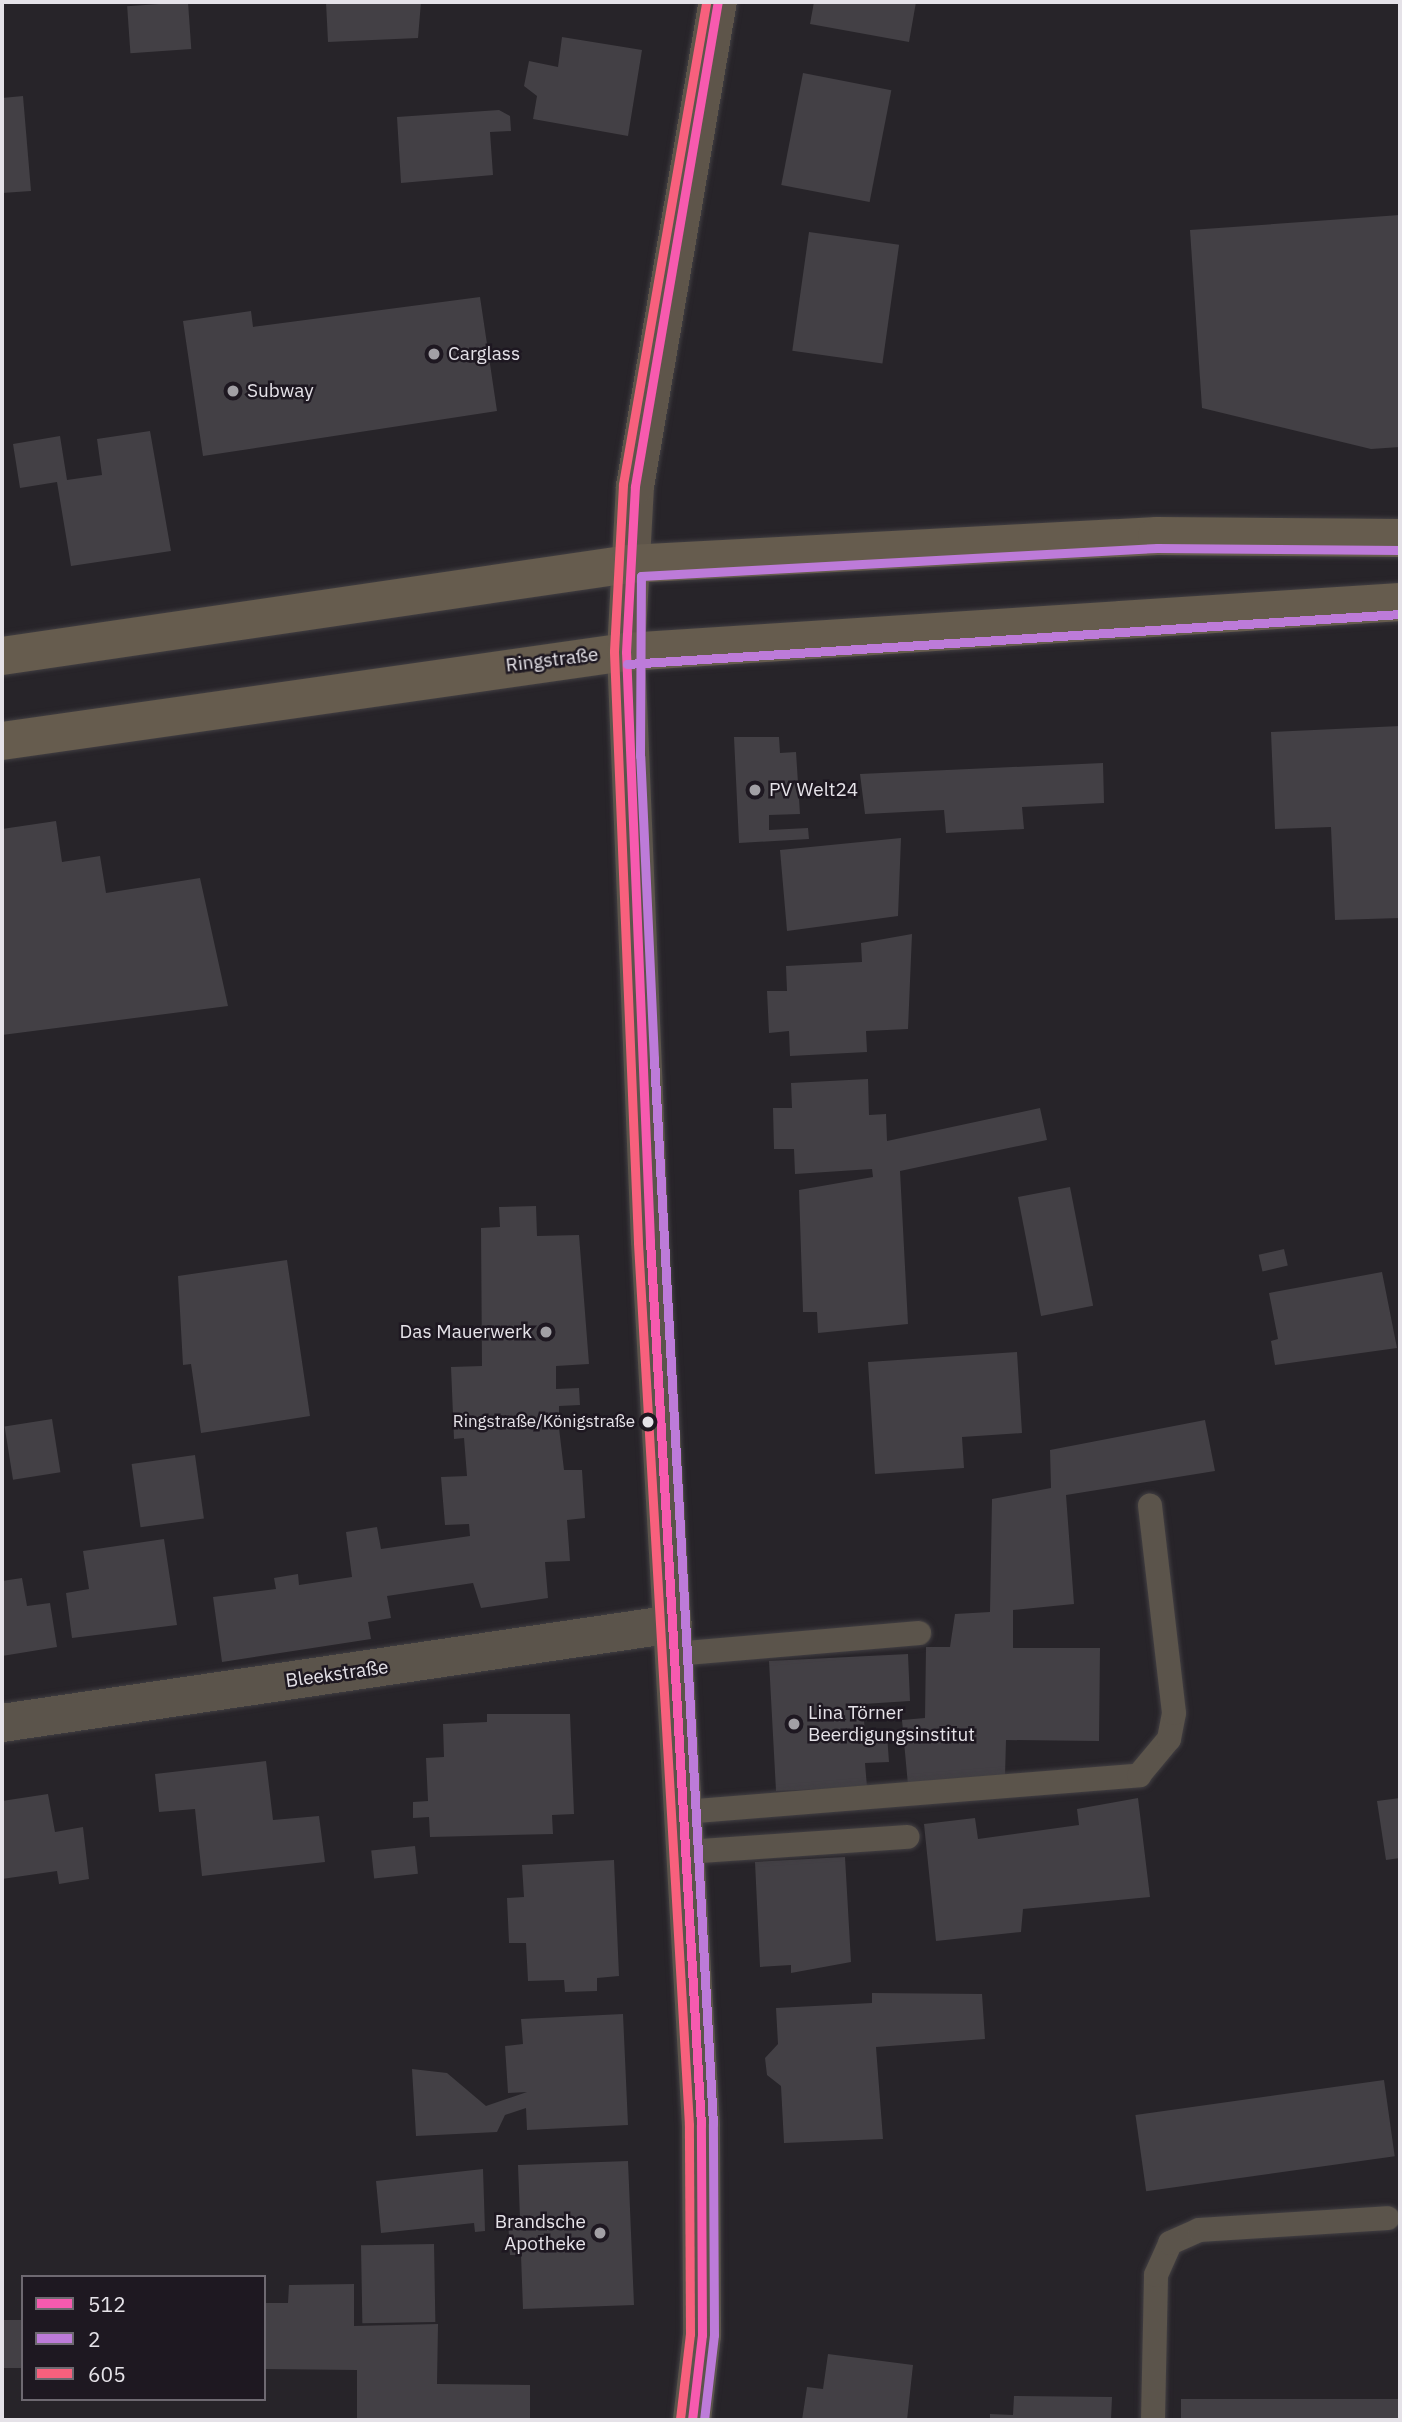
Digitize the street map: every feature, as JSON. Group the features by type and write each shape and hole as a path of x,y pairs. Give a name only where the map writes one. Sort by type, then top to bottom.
{"main road":[{"path":"626,652 628,564 635,485 719,2"},
{"path":"2,656 628,564 1157,536 1400,538"},
{"name":"Ringstraße","path":"2,741 626,652 1400,603"}],"street":[{"path":"626,652 674,1639 701,2124 702,2335 692,2420"},
{"name":"Bleekstraße","path":"2,1723 674,1639"}],"lane":[{"path":"684,1812 1139,1775 1169,1740 1174,1713 1150,1505"},
{"path":"674,1639 919,1633"},
{"path":"686,1852 907,1837"},
{"path":"1153,2420 1156,2275 1170,2243 1199,2230 1388,2218"}],"building":[{"path":"188,2 191,49 130,53 127,6"},
{"path":"326,2 421,2 418,38 328,42"},
{"path":"814,2 916,2 909,42 810,24"},
{"path":"562,37 642,50 628,136 533,119 537,96 524,86 529,61 558,67"},
{"path":"803,73 891,90 870,202 781,185"},
{"path":"23,96 31,191 2,193 2,98"},
{"path":"499,110 510,116 511,131 490,132 493,175 401,183 397,117"},
{"path":"1400,215 1400,447 1371,449 1202,408 1190,230"},
{"path":"809,232 899,245 882,363 792,351"},
{"path":"480,297 497,411 203,456 183,321 251,311 253,327"},
{"path":"150,431 171,551 71,566 57,482 20,488 13,444 60,436 67,480 102,475 97,439"},
{"path":"1400,726 1400,918 1335,920 1331,827 1275,829 1271,732"},
{"path":"734,737 779,737 780,753 796,752 800,814 769,815 769,830 808,828 809,839 739,843"},
{"path":"1103,763 1104,803 1022,807 1024,829 946,833 944,810 865,814 860,774"},
{"path":"56,821 62,862 100,856 106,893 200,878 228,1006 2,1035 2,829"},
{"path":"901,838 898,916 787,931 780,850"},
{"path":"912,934 908,1029 866,1031 867,1052 790,1056 789,1031 769,1033 767,991 787,991 786,966 862,962 861,943"},
{"path":"868,1079 869,1115 886,1114 887,1141 1040,1108 1047,1140 900,1171 908,1324 818,1333 817,1312 803,1312 799,1190 873,1177 872,1169 795,1174 794,1149 774,1149 773,1108 792,1108 791,1083"},
{"path":"1070,1187 1093,1306 1041,1316 1018,1197"},
{"path":"536,1206 537,1236 579,1235 589,1364 556,1366 556,1389 579,1388 580,1405 559,1406 559,1428 564,1470 582,1470 585,1518 567,1520 570,1561 545,1562 548,1598 481,1608 473,1583 387,1596 391,1618 368,1622 371,1639 222,1662 213,1597 276,1589 274,1578 298,1574 299,1585 352,1577 346,1532 377,1527 381,1549 470,1536 469,1524 445,1525 441,1477 467,1476 464,1438 454,1439 451,1367 482,1366 481,1228 500,1227 499,1207"},
{"path":"1284,1249 1288,1266 1262,1271 1259,1255"},
{"path":"287,1260 310,1416 201,1433 191,1364 183,1365 178,1276"},
{"path":"1382,1272 1397,1348 1275,1365 1271,1341 1278,1339 1269,1293"},
{"path":"1017,1352 1022,1433 962,1437 964,1468 875,1474 868,1362"},
{"path":"52,1419 60,1472 13,1480 5,1427"},
{"path":"1205,1420 1215,1471 1066,1495 1074,1604 1013,1610 1013,1648 1100,1648 1099,1741 1006,1740 1005,1776 908,1785 902,1720 925,1718 926,1647 950,1647 955,1614 990,1612 992,1499 1051,1488 1050,1450"},
{"path":"195,1455 204,1518 141,1527 132,1464"},
{"path":"164,1539 177,1625 72,1638 66,1593 89,1589 83,1551"},
{"path":"22,1578 27,1606 50,1603 57,1647 2,1656 2,1581"},
{"path":"908,1654 910,1701 863,1704 865,1735 887,1734 889,1762 865,1763 867,1787 776,1791 769,1661"},
{"path":"487,1714 570,1714 574,1814 552,1815 553,1834 430,1837 429,1817 413,1818 413,1802 428,1801 426,1758 444,1757 443,1724 487,1722"},
{"path":"266,1761 273,1820 319,1816 325,1862 202,1876 195,1809 159,1812 155,1774"},
{"path":"48,1794 55,1832 83,1827 89,1879 59,1884 57,1871 2,1879 2,1801"},
{"path":"1138,1798 1150,1897 1023,1909 1021,1932 936,1941 924,1824 975,1818 978,1839 1079,1825 1077,1809"},
{"path":"1400,1798 1400,1858 1386,1860 1377,1801"},
{"path":"415,1846 418,1874 374,1878 371,1851"},
{"path":"845,1857 851,1962 791,1973 791,1965 760,1967 755,1862"},
{"path":"614,1860 619,1976 597,1978 597,1991 565,1992 564,1980 528,1981 526,1943 509,1943 507,1898 524,1897 522,1865"},
{"path":"872,1993 982,1994 985,2039 876,2047 883,2139 784,2143 781,2086 767,2075 765,2058 778,2044 776,2008 872,2003"},
{"path":"623,2014 628,2125 527,2130 526,2108 505,2115 497,2132 416,2136 412,2069 447,2073 486,2106 527,2092 508,2093 505,2046 523,2044 521,2019"},
{"path":"1384,2080 1395,2156 1146,2191 1135,2115"},
{"path":"628,2161 634,2305 523,2309 521,2255 510,2255 508,2219 520,2219 518,2165"},
{"path":"483,2169 485,2231 475,2232 474,2223 381,2233 376,2181"},
{"path":"434,2244 435,2322 362,2323 361,2245"},
{"path":"354,2284 354,2326 438,2324 437,2384 530,2385 530,2420 357,2420 357,2370 266,2369 266,2303 288,2303 289,2285"},
{"path":"2,2320 21,2320 21,2368 2,2368"},
{"path":"828,2354 913,2365 907,2420 802,2420 807,2387 823,2389"},
{"path":"1014,2396 1112,2397 1111,2420 990,2420 990,2414 1013,2415"},
{"path":"1181,2399 1400,2399 1400,2420 1181,2420"}],"transit line":[{"name":"605","path":"680,2419 690,2334 689,2125 638,1242 614,651 623,484 706,2"},
{"name":"512","path":"692,2420 702,2335 701,2125 650,1241 626,652 635,486 718,2"},
{"name":"2","path":"704,2420 714,2335 713,2124 654,1059 640,756 641,576 1157,548 1400,550"},
{"name":"2","path":"627,664 1400,614"}],"place":[{"name":"Carglass","path":"434,354"},
{"name":"Subway","path":"233,391"},
{"name":"PV Welt24","path":"755,790"},
{"name":"Das Mauerwerk","path":"546,1332"},
{"name":"Ringstraße/Königstraße","path":"648,1422"},
{"name":"Lina Törner Beerdigungsinstitut","path":"794,1724"},
{"name":"Brandsche Apotheke","path":"600,2233"}]}
